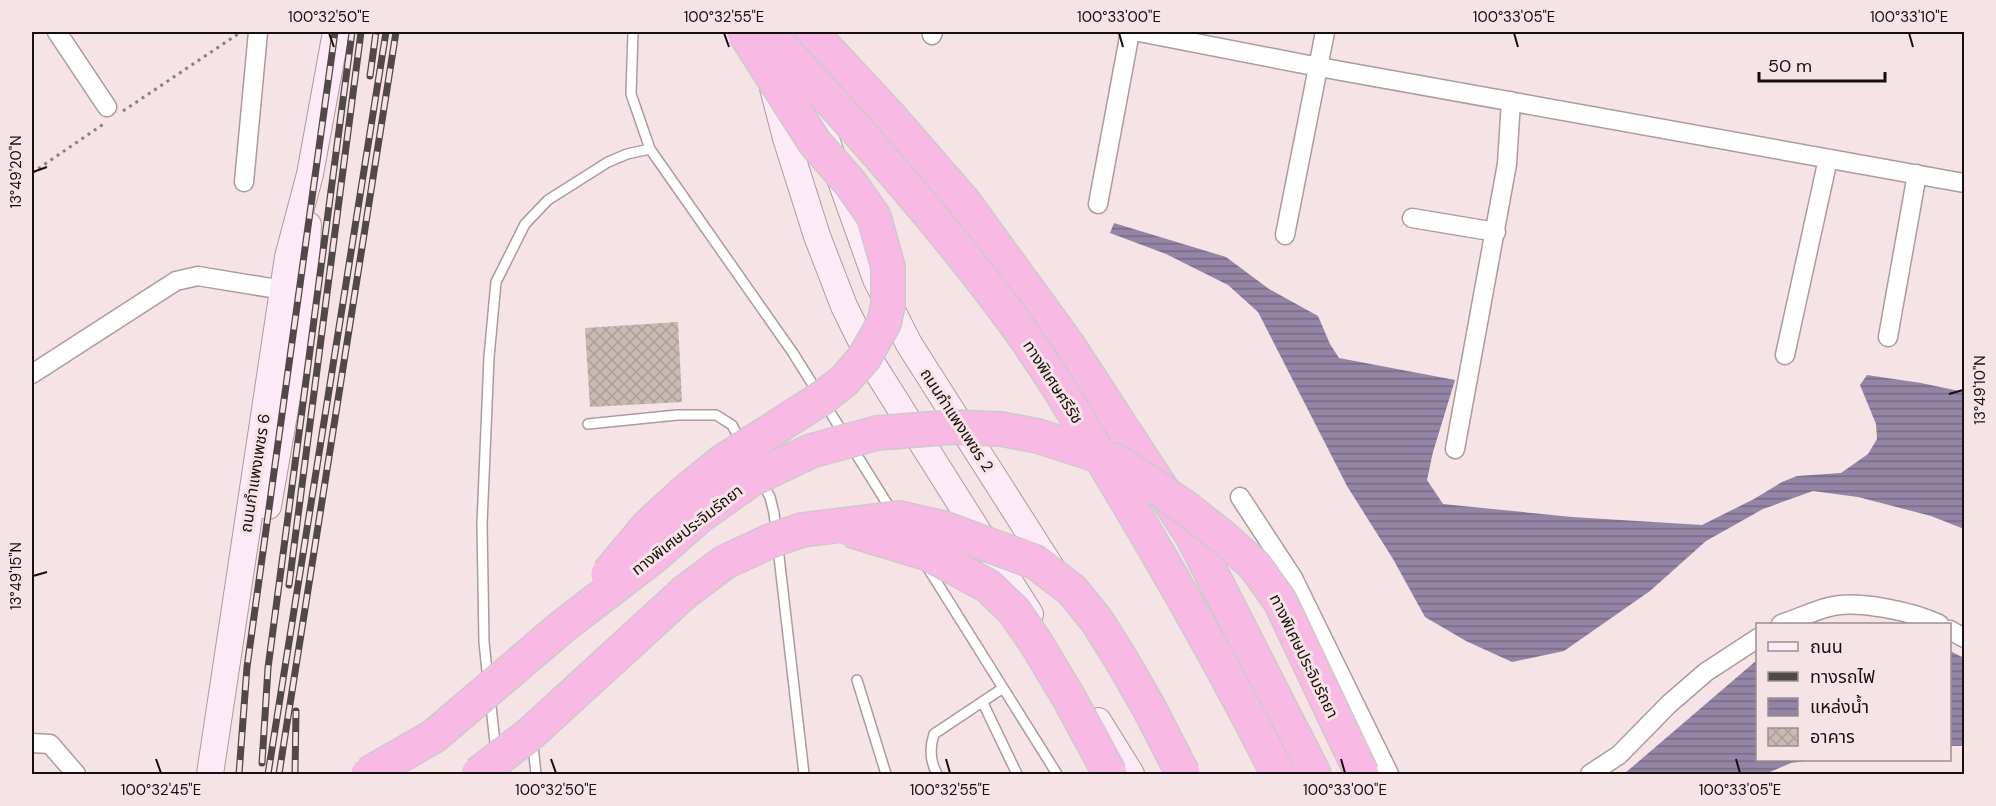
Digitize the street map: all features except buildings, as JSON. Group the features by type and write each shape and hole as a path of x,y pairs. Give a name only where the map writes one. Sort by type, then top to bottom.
{"highway":[{"path":"562,627 648,526 685,492 722,462 822,398 844,381 864,358 884,323 888,305 888,267 874,217 851,184 815,143 744,32"},
{"name":"ทางพิเศษศรีรัช","path":"767,32 932,217 1013,321 1071,409 1159,554 1222,666 1278,774"},
{"name":"ทางพิเศษศรีรัช","path":"811,32 869,93 964,202 1068,345 1193,537 1314,774"},
{"name":"ทางพิเศษประจิมรัถยา","path":"368,774 434,736 562,627 653,557 701,515 752,479 812,452 877,433 943,428 1001,429 1038,436 1118,462 1186,508 1255,566 1280,601 1362,774"},
{"path":"478,774 530,734 686,592 725,562 770,541 802,531 899,518 944,528 1035,562 1072,590 1097,621 1148,706 1183,774"},
{"path":"839,527 929,554 988,586 1014,611 1036,642 1110,774"}],"main road":[{"name":"ถนนกำแพงเพชร 6","path":"226,774 261,542 294,292 288,257 310,174 336,32"},
{"path":"759,32 786,138 817,236 844,306 873,365 1131,774"},
{"name":"ถนนกำแพงเพชร 2","path":"801,32 822,128 876,279 909,344 1183,774"},
{"name":"ถนนกำแพงเพชร 6","path":"210,774 294,292"}],"street":[{"path":"57,32 111,114"},
{"path":"244,182 258,32"},
{"path":"1098,204 1130,32"},
{"path":"1139,32 1319,67 1965,183"},
{"path":"1285,235 1325,32"},
{"path":"1455,449 1507,164 1511,101"},
{"path":"1785,355 1828,159"},
{"path":"1887,337 1917,174"},
{"path":"1412,218 1496,232"},
{"path":"32,374 176,281 198,276 294,292"},
{"path":"1240,497 1302,595 1389,774"},
{"path":"1784,623 1832,606 1881,606 1937,623"},
{"path":"1951,631 1965,638"},
{"path":"1590,774 1619,755 1669,704 1706,672 1756,639"},
{"path":"32,743 50,744 76,774"}],"lane":[{"path":"633,32 631,94 650,149 793,353 901,525"},
{"path":"498,774 484,642 482,524 489,357 496,282 525,224 548,200 608,162 627,154 650,149"},
{"path":"588,424 677,415 716,415 732,425 748,456"},
{"path":"753,466 770,497 774,513 804,774"},
{"path":"907,535 1057,774"},
{"path":"857,680 886,774"},
{"path":"937,774 932,765 930,745 933,735 1003,688"},
{"path":"983,703 1017,774"},
{"path":"532,746 536,774"}],"path":[{"path":"32,173 111,114 241,32"}],"water":[{"path":"1114,223 1226,257 1269,289 1318,316 1339,358 1455,380 1427,480 1443,504 1572,517 1702,525 1782,482 1797,476 1841,473 1868,454 1877,439 1876,424 1860,385 1867,375 1964,392 1964,529 1931,516 1858,497 1813,491 1763,509 1706,541 1650,591 1564,651 1512,662 1466,641 1425,617 1393,559 1347,486 1258,312 1228,285 1166,254 1110,233"},
{"path":"1951,652 1964,658 1964,746 1951,746"},
{"path":"1756,661 1756,761 1805,761 1791,763 1765,774 1624,774"}],"railway":[{"path":"239,774 247,667 335,32"},
{"path":"262,763 268,668 352,32"},
{"path":"289,585 361,32"},
{"path":"370,76 376,32"},
{"path":"268,774 386,32"},
{"path":"279,774 396,32"},
{"path":"295,774 296,711"}]}
